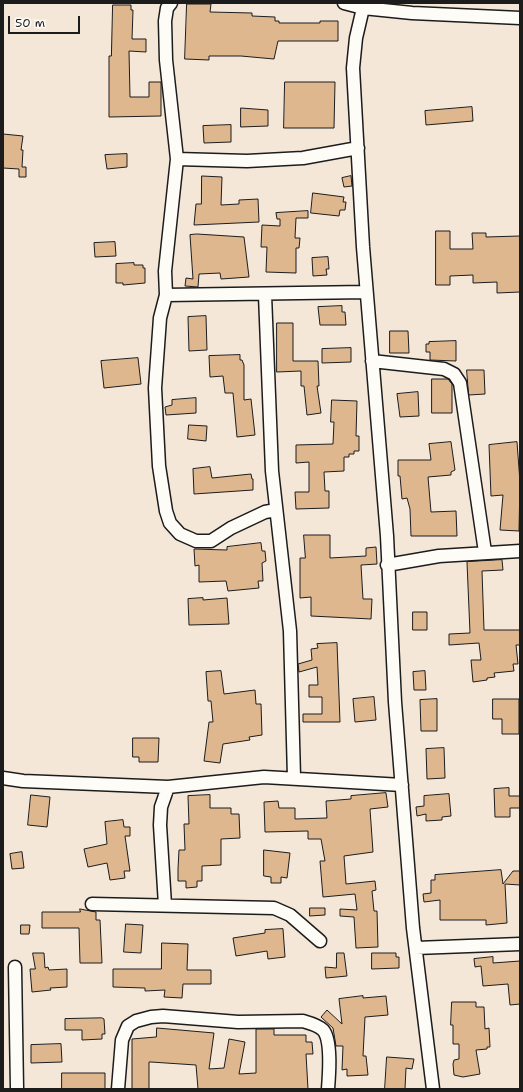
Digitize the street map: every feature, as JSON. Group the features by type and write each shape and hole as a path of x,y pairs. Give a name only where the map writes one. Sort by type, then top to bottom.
{"street":[{"path":"171,3 167,8 165,21 166,60 178,159 166,271 166,295 160,318 155,388 159,466 166,512 170,523 180,534 196,541 211,541 231,528 265,512 276,510"},
{"path":"344,3 363,8 412,13 520,18"},
{"path":"363,8 356,38 353,68 366,292 387,536 387,565 402,785 416,948 433,1089"},
{"path":"178,159 247,161 290,159 323,155 358,148"},
{"path":"166,295 265,295 366,292"},
{"path":"265,295 272,471 290,631 294,777"},
{"path":"372,361 444,369 454,374 460,383 485,552"},
{"path":"387,565 439,556 520,551"},
{"path":"3,778 23,781 168,787 264,777 294,777 402,785"},
{"path":"165,905 160,825 161,807 168,787"},
{"path":"92,904 274,908 290,915 320,941"},
{"path":"416,948 520,944"},
{"path":"15,967 17,1089"},
{"path":"118,1089 124,1031 128,1026 136,1021 151,1016 163,1016 238,1022 303,1021 312,1023 323,1030 328,1043 328,1089"}],"building":[{"path":"187,4 211,4 210,12 252,13 252,16 275,17 275,21 279,21 279,23 320,23 320,21 338,21 338,41 278,41 274,59 241,56 209,56 209,60 185,59"},
{"path":"113,5 131,5 131,10 133,10 132,39 146,39 146,52 129,51 130,97 149,97 149,82 161,82 161,116 109,117 109,56 111,56"},
{"path":"285,82 335,82 334,128 284,128"},
{"path":"472,107 473,121 426,125 425,111"},
{"path":"241,108 268,110 268,126 241,127"},
{"path":"231,125 231,142 204,143 203,126"},
{"path":"3,134 23,136 21,150 23,150 22,167 26,167 26,177 19,177 19,169 3,168"},
{"path":"127,154 127,167 107,169 105,155"},
{"path":"202,176 222,177 221,205 239,204 239,200 258,199 259,222 194,225 196,204 201,204"},
{"path":"351,176 352,186 344,187 342,178"},
{"path":"313,193 344,197 343,202 346,202 345,210 340,210 339,216 311,213"},
{"path":"308,211 308,218 296,218 295,238 300,238 299,248 296,248 296,273 266,272 267,247 261,247 262,225 280,226 280,219 277,219 276,213"},
{"path":"436,231 450,231 450,249 473,249 472,233 486,233 486,237 520,236 520,292 497,293 497,282 473,283 473,275 450,276 450,285 436,285"},
{"path":"197,234 244,237 249,277 221,279 220,273 199,274 198,287 185,286 186,278 193,279 190,235"},
{"path":"115,242 116,256 95,257 94,243"},
{"path":"328,257 329,269 326,269 327,275 313,276 312,258"},
{"path":"134,263 134,265 143,265 143,268 145,268 145,283 123,285 123,283 116,283 116,264"},
{"path":"342,306 342,312 345,312 346,325 320,325 318,307"},
{"path":"206,316 207,350 189,351 188,317"},
{"path":"277,323 293,323 293,361 318,361 319,386 317,386 321,413 307,415 304,386 301,386 301,371 277,372"},
{"path":"390,331 408,331 409,353 390,353"},
{"path":"456,341 456,361 430,360 430,352 426,352 426,344 429,344 429,342"},
{"path":"351,348 351,362 322,363 322,349"},
{"path":"240,355 240,360 242,360 244,365 244,400 251,399 255,435 237,437 233,393 225,393 223,376 210,377 209,356"},
{"path":"138,358 141,384 104,388 101,361"},
{"path":"467,370 484,370 485,394 469,395"},
{"path":"432,379 448,379 452,384 452,413 432,413"},
{"path":"418,392 419,416 400,417 397,394"},
{"path":"196,398 196,413 166,415 165,407 172,405 172,400"},
{"path":"332,400 357,401 356,436 359,436 359,451 354,451 354,454 349,454 349,457 344,457 344,471 324,472 325,491 329,491 329,508 296,509 295,492 309,492 309,462 296,463 296,445 333,444 334,422 331,422"},
{"path":"189,425 207,426 206,441 188,439"},
{"path":"451,442 455,470 451,472 451,475 428,477 431,512 456,511 457,536 411,536 410,509 407,498 402,499 400,476 398,476 398,460 431,460 429,444"},
{"path":"517,442 520,482 519,531 500,530 503,495 491,496 489,445"},
{"path":"210,467 212,478 251,474 253,479 253,490 194,494 193,469"},
{"path":"304,535 330,535 330,558 366,556 366,548 376,547 377,564 361,565 363,599 372,599 371,619 311,616 311,597 300,598 300,558 305,558"},
{"path":"261,543 262,551 265,551 266,561 262,563 263,581 258,581 259,588 228,591 226,581 199,582 199,565 195,566 194,549 227,550 227,547"},
{"path":"502,560 503,570 482,571 484,630 520,630 520,645 516,645 518,664 513,664 514,671 494,673 495,677 473,682 471,660 481,660 479,643 449,645 449,634 470,633 467,562"},
{"path":"203,598 203,600 227,598 229,624 189,625 188,599"},
{"path":"413,612 427,612 427,630 413,630"},
{"path":"337,643 340,722 303,722 303,714 322,714 322,697 309,697 309,685 318,685 317,667 299,672 298,664 312,660 311,649 318,648 317,644"},
{"path":"221,671 224,694 255,690 256,704 261,704 262,735 249,737 250,740 223,744 220,763 204,761 209,722 213,722 211,701 208,701 206,672"},
{"path":"425,671 426,690 414,690 413,672"},
{"path":"374,697 376,720 355,722 353,699"},
{"path":"437,699 437,731 421,731 420,700"},
{"path":"493,699 519,699 519,734 502,734 502,719 493,719"},
{"path":"133,738 159,738 158,762 139,762 139,757 133,757"},
{"path":"444,748 445,778 427,779 426,749"},
{"path":"509,788 509,796 520,796 520,808 510,808 510,817 495,817 494,789"},
{"path":"386,793 388,807 370,809 373,852 344,856 346,884 375,881 376,890 372,891 374,911 377,911 378,947 356,948 354,917 340,916 340,909 357,910 355,894 323,897 320,861 325,861 321,839 308,839 308,831 265,832 264,802 278,801 279,808 295,808 295,819 327,818 326,801 351,799 351,796"},
{"path":"449,794 451,816 442,817 442,820 426,821 426,814 417,816 416,807 424,806 424,796"},
{"path":"31,795 50,797 47,827 28,825"},
{"path":"210,795 210,808 231,808 231,814 239,814 240,838 221,839 221,865 202,866 202,881 197,881 197,887 186,888 186,881 178,881 178,869 179,850 185,850 184,824 189,824 188,796"},
{"path":"123,820 124,827 130,827 130,836 125,836 130,871 124,871 125,878 110,880 107,863 88,867 84,849 107,844 105,822"},
{"path":"264,850 290,853 287,878 281,877 281,883 271,883 271,877 264,876"},
{"path":"22,852 24,868 12,869 10,854"},
{"path":"501,870 503,884 513,871 520,871 520,885 505,884 507,923 486,925 486,920 440,920 440,900 424,902 423,894 431,893 431,880 435,880 435,875"},
{"path":"310,908 325,908 325,915 310,916"},
{"path":"80,909 96,912 96,920 100,920 102,963 80,963 79,928 42,928 42,912 80,912"},
{"path":"126,924 143,925 141,953 124,952"},
{"path":"21,925 30,925 29,934 21,934"},
{"path":"283,929 285,957 268,959 267,951 236,956 233,938 265,933 265,930"},
{"path":"162,943 188,944 187,970 211,970 211,984 183,984 182,998 164,997 165,990 145,991 145,988 113,987 113,969 161,969"},
{"path":"33,953 44,953 45,968 48,967 49,970 67,969 67,987 50,988 51,990 32,992 30,969 35,969"},
{"path":"337,953 344,953 347,976 326,978 325,967 336,968"},
{"path":"372,953 396,953 396,957 399,957 399,968 372,969"},
{"path":"493,957 493,963 520,961 520,1004 510,1005 508,984 483,986 481,966 475,967 474,959"},
{"path":"363,996 363,998 386,996 388,1015 365,1017 363,1056 366,1056 368,1075 347,1076 347,1069 342,1070 343,1046 336,1046 333,1028 321,1017 327,1010 342,1024 339,999"},
{"path":"452,1002 476,1002 476,1007 484,1007 485,1029 489,1028 490,1047 487,1047 487,1049 476,1050 480,1074 463,1077 454,1075 453,1064 454,1060 459,1059 459,1044 453,1044 453,1025 451,1025"},
{"path":"65,1019 104,1019 105,1034 102,1034 102,1039 82,1040 82,1030 65,1030"},
{"path":"157,1028 214,1033 209,1069 224,1068 229,1039 245,1042 239,1074 256,1073 256,1029 274,1029 274,1035 306,1035 306,1042 312,1042 313,1054 306,1054 308,1089 198,1089 196,1065 149,1062 149,1089 132,1089 132,1039 156,1037"},
{"path":"61,1044 62,1062 31,1063 31,1045"},
{"path":"387,1057 414,1059 412,1069 406,1068 405,1089 385,1089"},
{"path":"62,1073 105,1073 105,1089 62,1089"}]}
